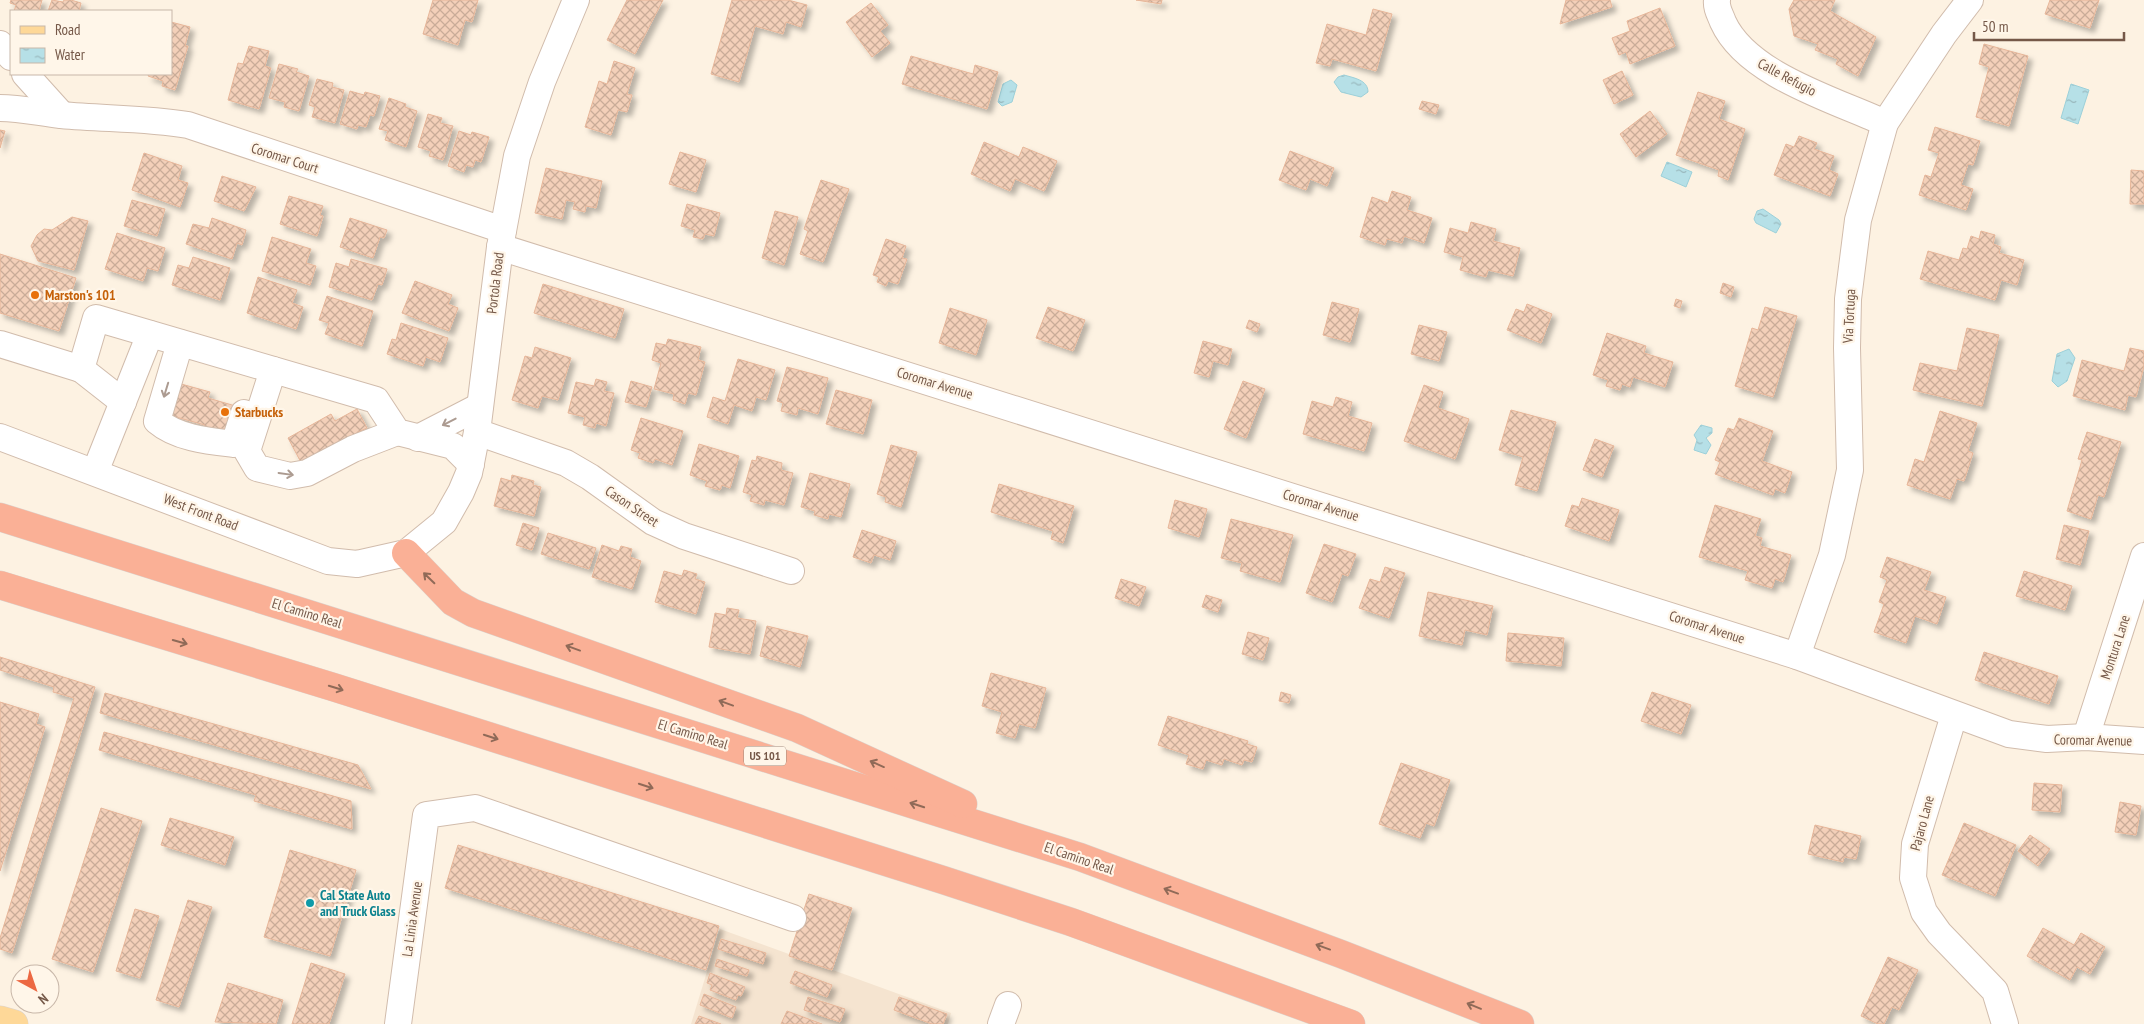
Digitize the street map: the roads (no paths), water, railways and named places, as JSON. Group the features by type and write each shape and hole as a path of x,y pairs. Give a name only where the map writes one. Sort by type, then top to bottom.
{"highway":[{"name":"El Camino Real","path":"0,517 1080,857 1341,954 1520,1024"},
{"path":"406,553 453,602 473,613 796,728 1080,857"},
{"path":"0,586 333,687 943,880 1072,922 1351,1024"},
{"path":"0,601 147,632"}],"main road":[{"path":"0,1020 14,1024"}],"street":[{"name":"Portola Road","path":"406,553 444,522 461,492 471,464 477,432 501,238 517,156 542,82 576,0"},
{"name":"Calle Refugio","path":"1717,0 1716,6 1727,31 1760,65 1885,124"},
{"name":"Via Tortuga","path":"1797,656 1832,555 1850,470 1847,348 1848,299 1858,220 1885,124 1944,34 1970,0"},
{"path":"0,44 10,56"},
{"path":"26,75 62,115"},
{"name":"Coromar Court","path":"0,108 18,108 62,115 151,119 188,125 501,238"},
{"name":"Coromar Avenue","path":"501,238 1797,656 2009,734 2066,739 2086,737 2144,741"},
{"path":"81,369 96,318 376,400 408,435 452,446 471,464"},
{"path":"95,472 150,334"},
{"path":"180,343 157,421 166,429 206,441 234,444 265,367"},
{"path":"0,344 81,369 123,402"},
{"path":"265,367 247,452 258,468 290,476 307,473 353,449 408,435 480,406"},
{"name":"Cason Street","path":"477,432 566,463 590,477 646,518 684,536 791,571"},
{"name":"West Front Road","path":"0,436 328,561 358,564 406,553"},
{"name":"Montura Lane","path":"2086,737 2144,556"},
{"name":"Pajaro Lane","path":"1954,715 1915,844 1913,878 1924,912 1939,933 1995,991 2005,1024"},
{"name":"La Linia Avenue","path":"398,1024 426,815 475,808 793,918"}],"water":[{"path":"1344,75 1363,82 1368,92 1361,97 1341,92 1334,82 1338,77"},
{"path":"1011,80 1017,85 1012,102 1002,106 998,102 1003,84"},
{"path":"2071,84 2089,90 2078,124 2061,118"},
{"path":"1667,162 1692,172 1686,187 1661,176"},
{"path":"1763,209 1779,220 1781,224 1776,233 1756,223 1754,219 1757,211"},
{"path":"2069,349 2075,358 2067,381 2058,387 2052,381 2057,354"},
{"path":"1701,425 1712,428 1712,433 1706,438 1711,445 1706,454 1694,450 1697,440 1694,435"}],"place":[{"name":"Marston's 101","path":"35,295"},
{"name":"Starbucks","path":"225,412"},
{"name":"Cal State Auto and Truck Glass","path":"310,903"}]}
